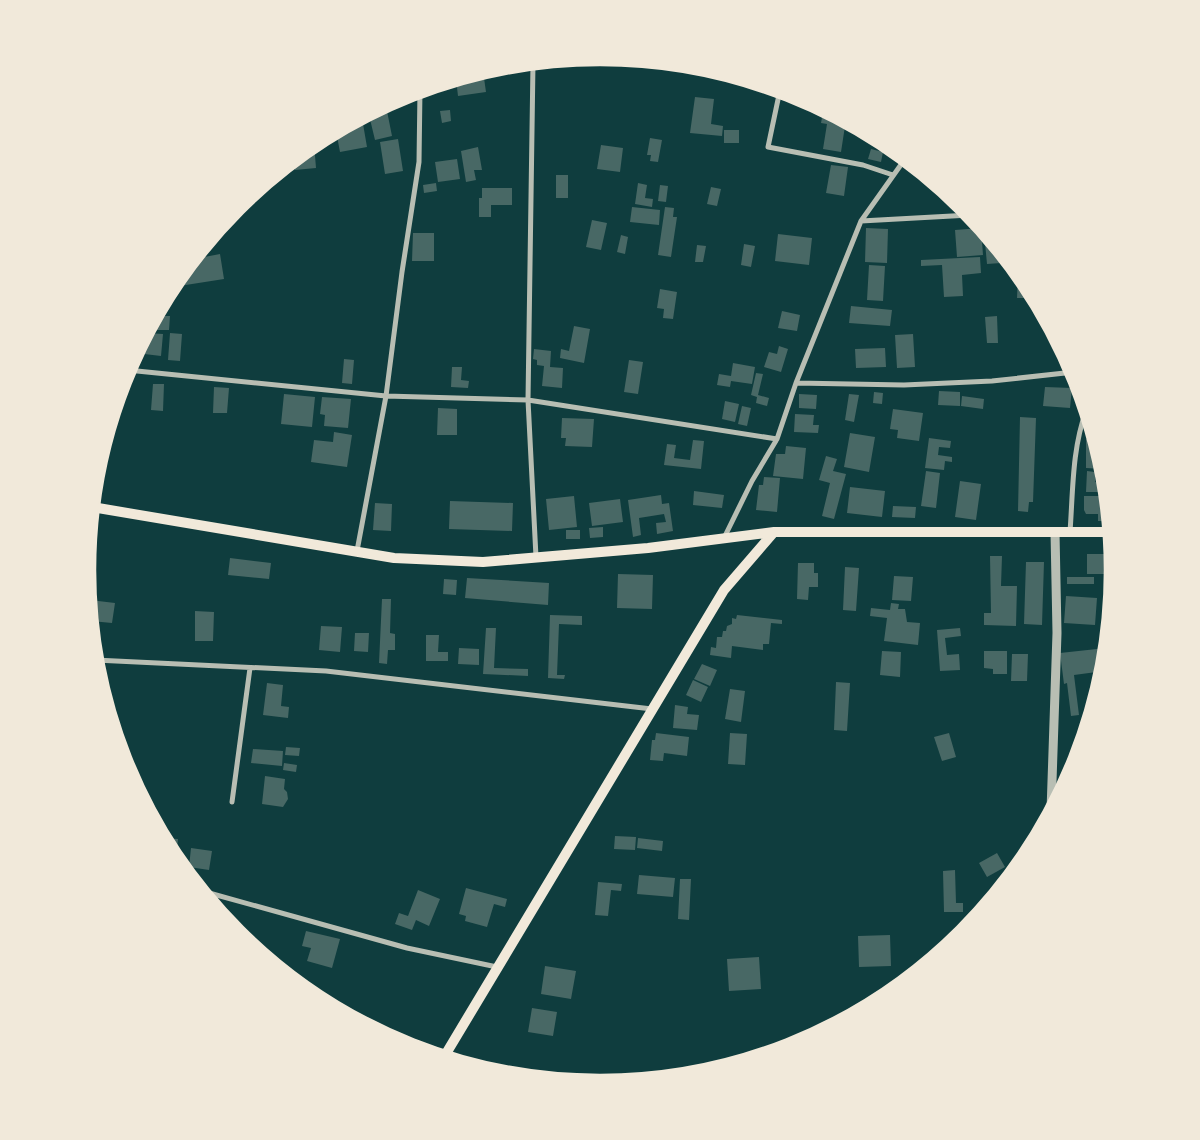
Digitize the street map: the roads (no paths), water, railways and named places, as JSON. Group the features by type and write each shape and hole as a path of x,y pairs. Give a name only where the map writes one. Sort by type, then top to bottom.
{"main road":[{"path":"99,508 394,558 483,562 648,548 774,532 1104,532"},
{"path":"448,1051 724,590 774,532"}],"street":[{"path":"534,69 528,400 536,558"},
{"path":"357,551 386,396 419,162 420,98"},
{"path":"778,98 768,147 863,165 893,174"},
{"path":"724,539 752,481 777,439 796,383 861,221 901,164"},
{"path":"861,221 959,216"},
{"path":"136,371 386,396 528,400 777,439"},
{"path":"796,383 904,385 992,381 1065,373"},
{"path":"1070,532 1075,454 1082,421"},
{"path":"1052,796 1057,633 1055,532"},
{"path":"103,660 326,671 653,709"},
{"path":"232,802 250,668"},
{"path":"213,894 407,948 498,968"}]}
